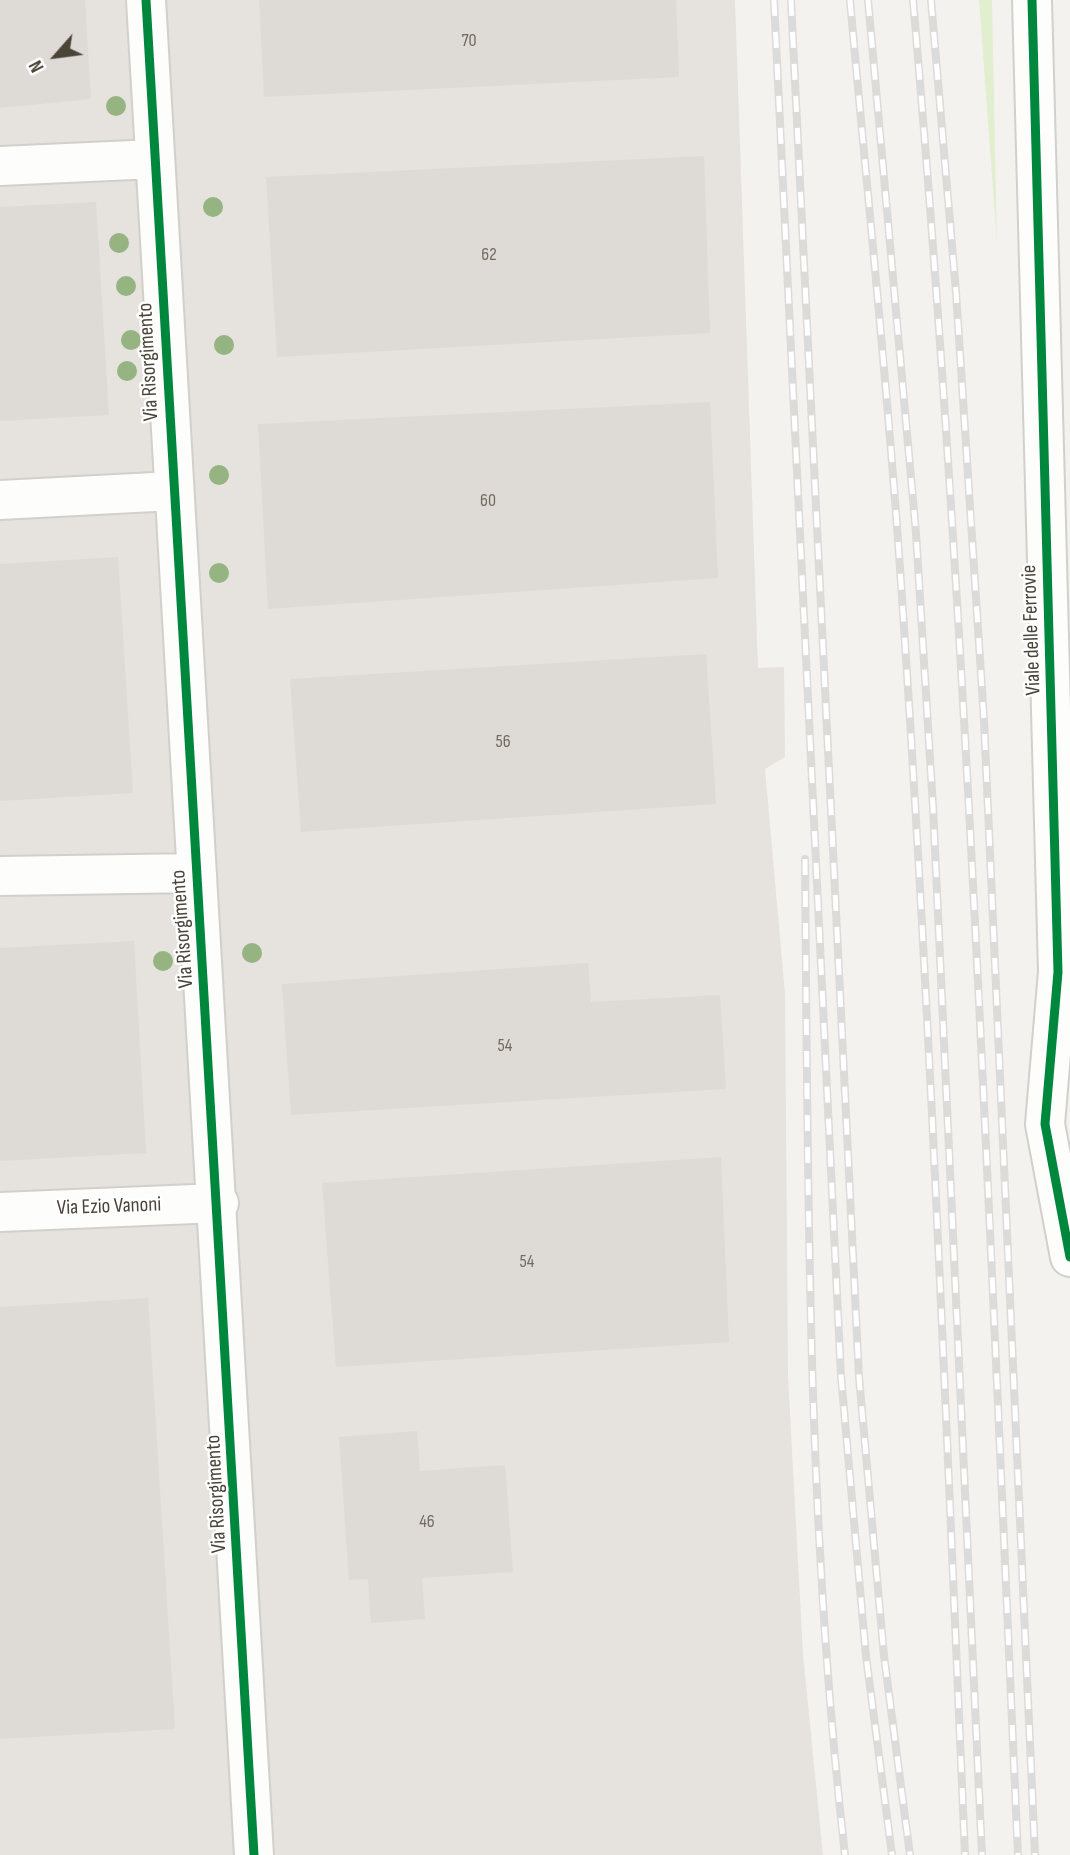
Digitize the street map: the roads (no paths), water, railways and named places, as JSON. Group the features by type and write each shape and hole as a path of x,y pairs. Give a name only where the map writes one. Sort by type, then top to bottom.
{"street":[{"name":"Via Risorgimento","path":"146,0 173,491 219,1203 254,1855"},
{"name":"Viale delle Ferrovie","path":"1032,0 1052,730 1063,920 1045,1124 1070,1257"},
{"path":"0,166 155,159"},
{"path":"0,500 173,491"},
{"path":"1052,730 1062,756 1070,764"},
{"path":"0,876 197,873"},
{"name":"Viale delle Ferrovie","path":"1058,972 1070,1021"},
{"name":"Via Ezio Vanoni","path":"0,1212 219,1203"}],"railway":[{"path":"774,0 841,1376 866,1656 892,1855"},
{"path":"791,0 859,1377 884,1656 910,1855"},
{"path":"850,0 887,405 909,704 936,1197 965,1855"},
{"path":"868,0 916,533 933,807 982,1855"},
{"path":"913,0 932,231 963,695 1018,1855"},
{"path":"931,0 956,292 984,720 1035,1855"},
{"path":"805,859 809,1233 816,1482 832,1731 845,1855"}]}
